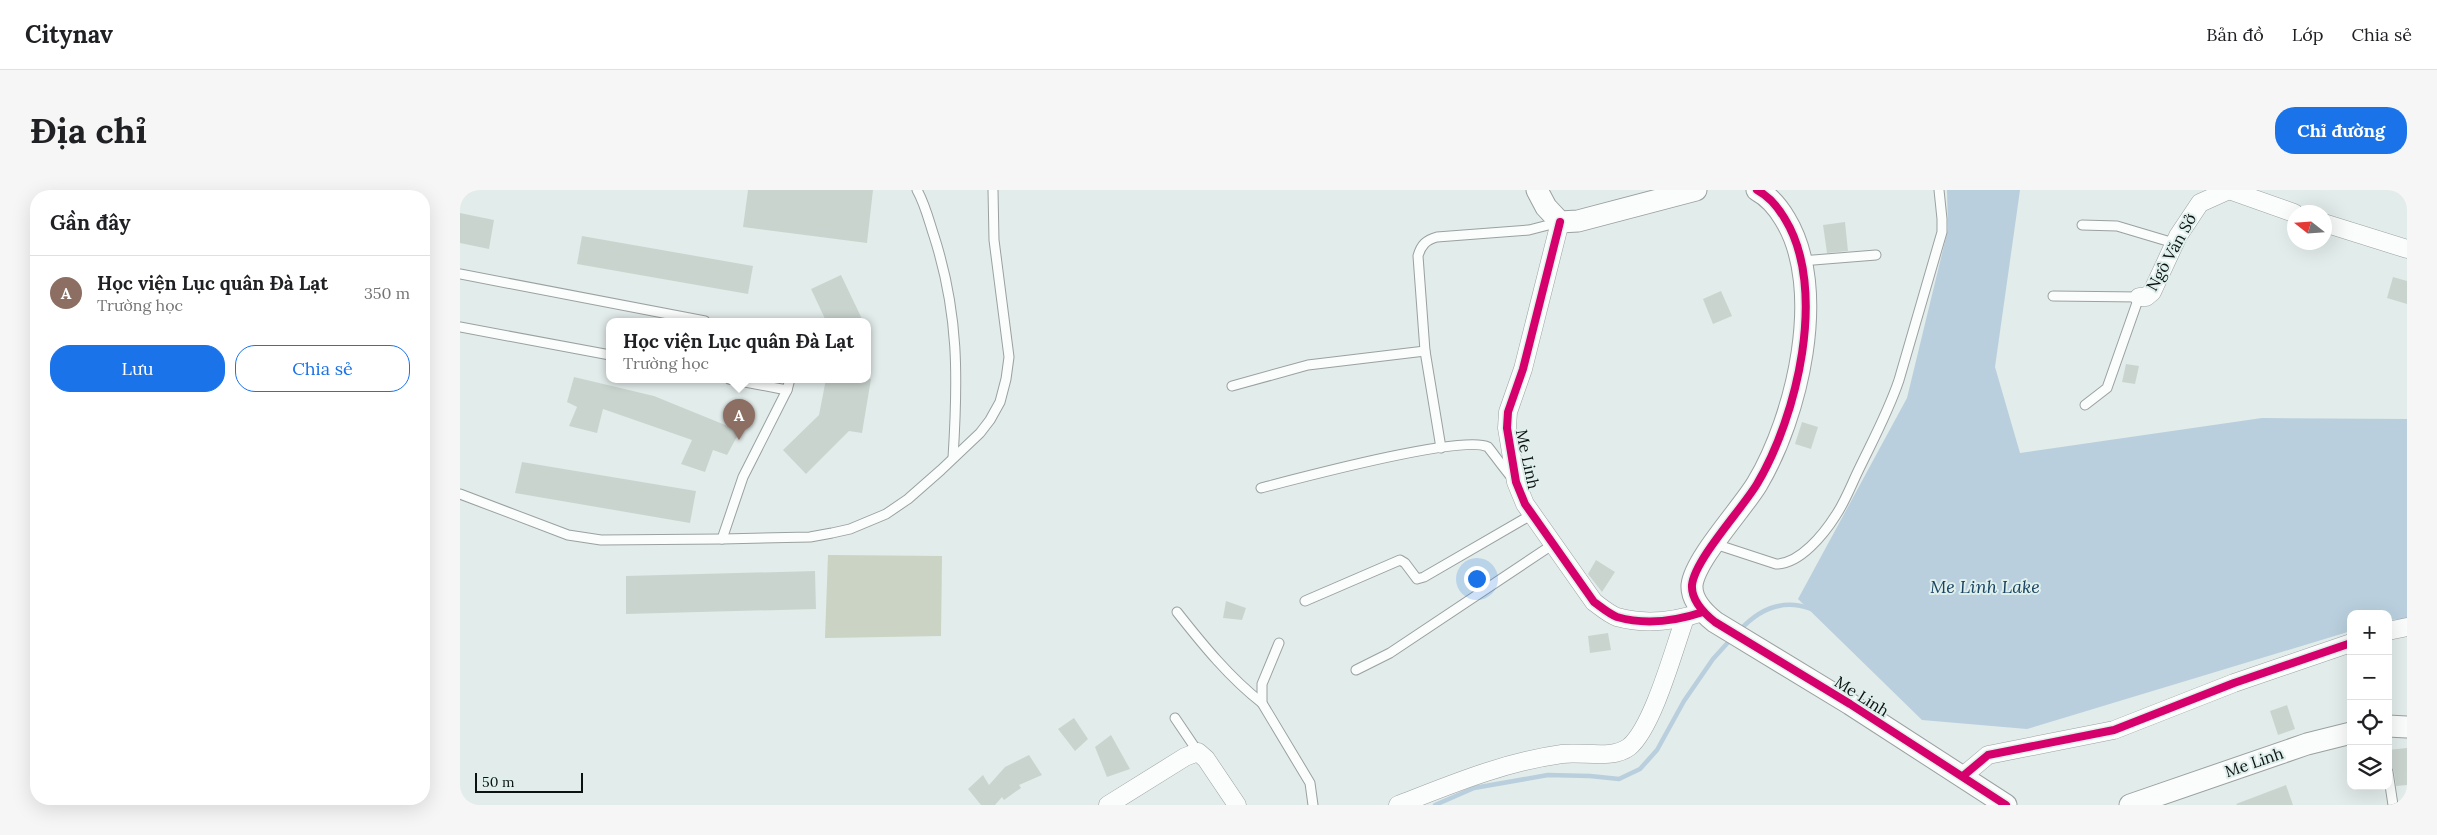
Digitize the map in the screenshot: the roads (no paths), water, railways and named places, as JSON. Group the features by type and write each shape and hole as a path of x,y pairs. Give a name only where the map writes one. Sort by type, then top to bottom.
{"street":[{"path":"1537,190 1546,207 1560,222 1578,221 1696,190"},
{"path":"1398,805 1488,770 1523,760 1565,753 1616,752 1628,747 1647,722 1701,617 1692,586 1698,569 1758,483 1786,418 1799,372 1805,331 1801,261 1791,228 1777,206 1766,194 1757,190"},
{"name":"Ngô Văn Sở","path":"2138,297 2146,297 2152,292 2174,243 2200,202 2229,190 2287,211"},
{"name":"Me Linh","path":"1560,222 1523,369 1508,412 1508,445 1516,482 1531,515 1594,602 1616,616 1640,620 1701,617 1764,652 1963,776 2006,805"},
{"path":"2332,226 2407,249"},
{"path":"2392,630 2407,627"},
{"path":"1963,776 1988,755 2114,730 2234,683 2347,644"},
{"path":"2392,726 2407,727"},
{"name":"Me Linh","path":"2130,805 2307,744 2347,734"},
{"path":"1108,805 1185,757 1198,752 1206,759 1237,805"}],"lane":[{"path":"917,190 937,245 953,314 958,378 953,458"},
{"path":"460,494 513,516 577,538 617,540 810,536 850,529 886,514 908,499 980,433 1000,402 1009,357 994,240 993,190"},
{"path":"1715,544 1776,564 1783,564 1808,548 1837,515 1892,401 1899,380 1942,232 1939,190"},
{"path":"1441,448 1425,351 1418,256 1421,246 1428,240 1437,237 1529,230 1560,222"},
{"path":"2082,225 2117,226 2174,243"},
{"path":"1801,261 1876,256"},
{"path":"460,274 689,318"},
{"path":"2053,296 2138,297 2106,388 2085,405"},
{"path":"460,327 606,354"},
{"path":"1232,386 1308,365 1425,351"},
{"path":"750,383 787,390"},
{"path":"722,539 751,459 789,383"},
{"path":"1262,488 1345,467 1441,448 1478,444 1488,448 1498,464 1516,482"},
{"path":"1305,600 1400,560 1405,563 1417,579 1424,577 1531,515"},
{"path":"1356,670 1390,653 1552,545"},
{"path":"1177,612 1216,662 1240,686 1262,703 1310,783 1313,805"},
{"path":"1262,703 1262,684 1279,643"},
{"path":"1175,718 1198,752"},
{"path":"2391,790 2393,805"}],"water":[{"name":"Me Linh Lake","path":"1947,190 2020,190 1995,367 2020,453 2262,418 2407,419 2407,619 2392,620 2392,610 2347,610 2347,632 2027,729 1922,720 1798,599 1907,398 1948,229"}],"waterway":[{"path":"1739,631 1763,611 1781,605 1800,606 1811,609"},
{"path":"1435,805 1474,788 1548,775 1619,779 1640,769 1657,750 1684,701 1713,659 1732,638"}],"place":[{"name":"Học viện Lục quân Đà Lạt","path":"739,440"}]}
